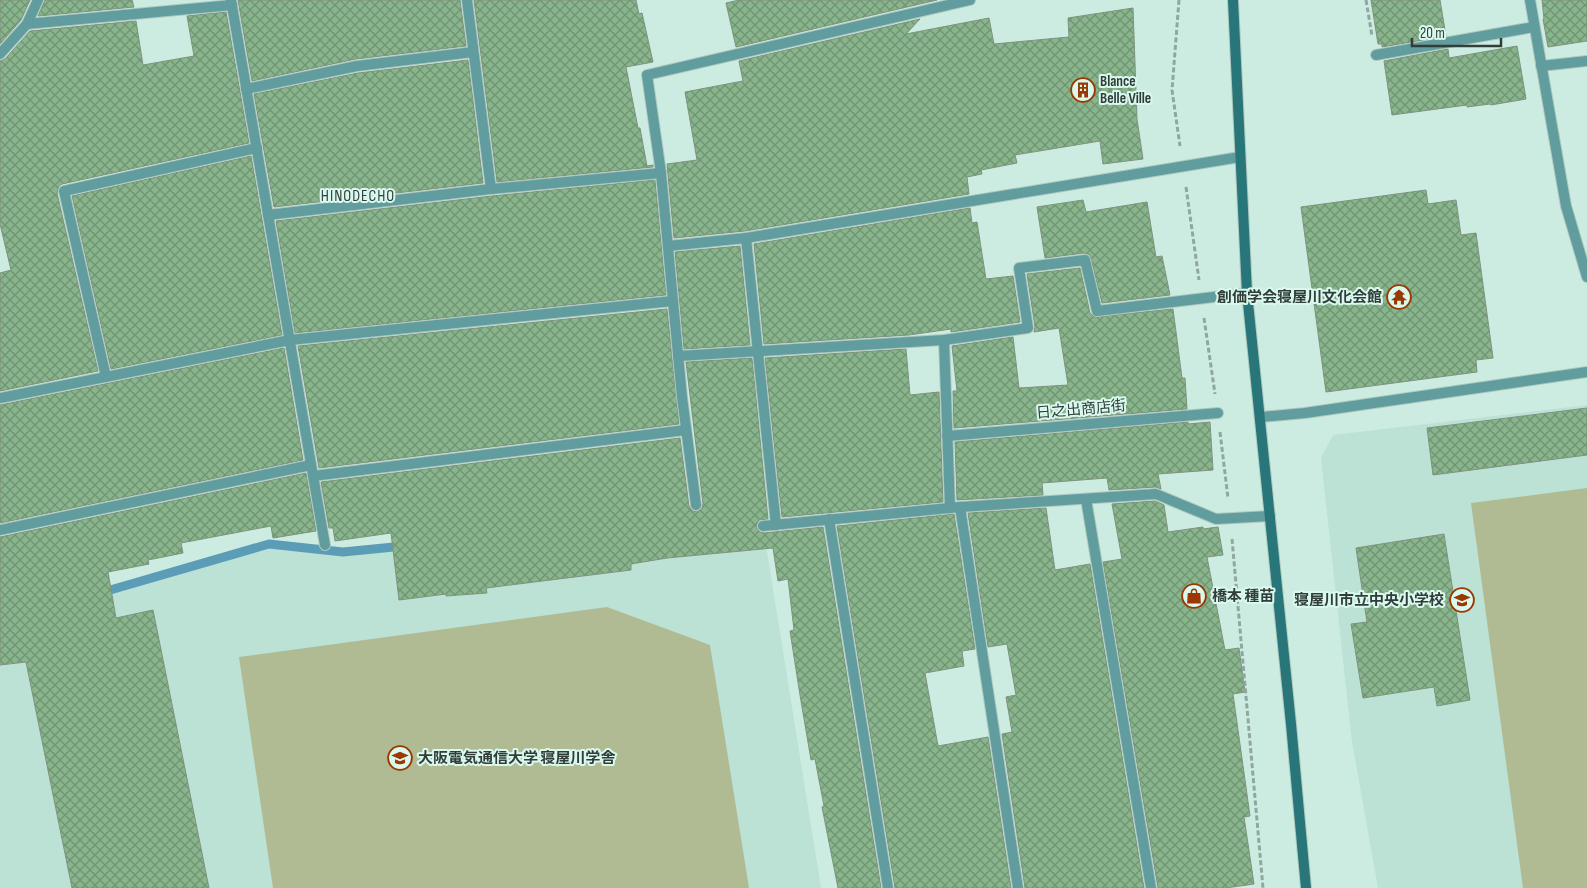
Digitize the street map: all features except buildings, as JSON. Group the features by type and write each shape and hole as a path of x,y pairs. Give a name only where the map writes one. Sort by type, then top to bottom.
{"street":[{"path":"0,54 27,24 38,0"},
{"path":"467,0 491,189"},
{"path":"1233,0 1247,293 1261,417 1306,888"},
{"path":"1530,0 1566,206 1587,277"},
{"path":"696,505 678,356 661,173 647,75 964,1"},
{"path":"27,24 231,2 325,545"},
{"path":"1376,55 1534,27"},
{"path":"246,88 357,66 473,52"},
{"path":"1541,66 1587,61"},
{"path":"106,376 64,191 256,148"},
{"path":"668,246 746,238 1240,157"},
{"path":"268,215 491,189 661,173"},
{"path":"746,238 776,525"},
{"path":"678,356 944,340 1028,328 1019,268 1085,260 1097,311 1247,293"},
{"path":"0,398 290,340 673,300"},
{"path":"944,340 949,474 953,506 1018,888"},
{"path":"1261,417 1305,413 1587,372"},
{"name":"日之出商店街","path":"947,436 1218,413"},
{"path":"313,476 686,430"},
{"path":"0,530 311,464"},
{"path":"763,526 953,506 1156,494 1216,519 1270,516"},
{"path":"1086,499 1151,888"},
{"path":"829,520 888,888"}],"path":[{"path":"1179,0 1172,90 1218,413 1230,517 1263,888"},
{"path":"1366,0 1376,55"}],"shaded area":[{"name":"寝屋川市立中央小学校","path":"1587,405 1587,888 1378,888 1352,742 1321,458 1333,435"},
{"path":"1587,488 1587,888 1523,888 1471,503"},
{"name":"大阪電気通信大学 寝屋川学舎","path":"761,514 821,888 0,888 0,627 271,548 340,556"},
{"path":"607,607 710,645 749,888 273,888 239,657"}],"waterway":[{"path":"100,593 269,544 343,552 404,546"}],"place":[{"name":"Blance Belle Ville","path":"1083,90"},
{"name":"創価学会寝屋川文化会館","path":"1399,297"},
{"name":"橋本 種苗","path":"1194,596"},
{"name":"寝屋川市立中央小学校","path":"1462,600"},
{"name":"大阪電気通信大学 寝屋川学舎","path":"400,758"}],"district":[{"name":"HINODECHO","path":"358,195"}]}
